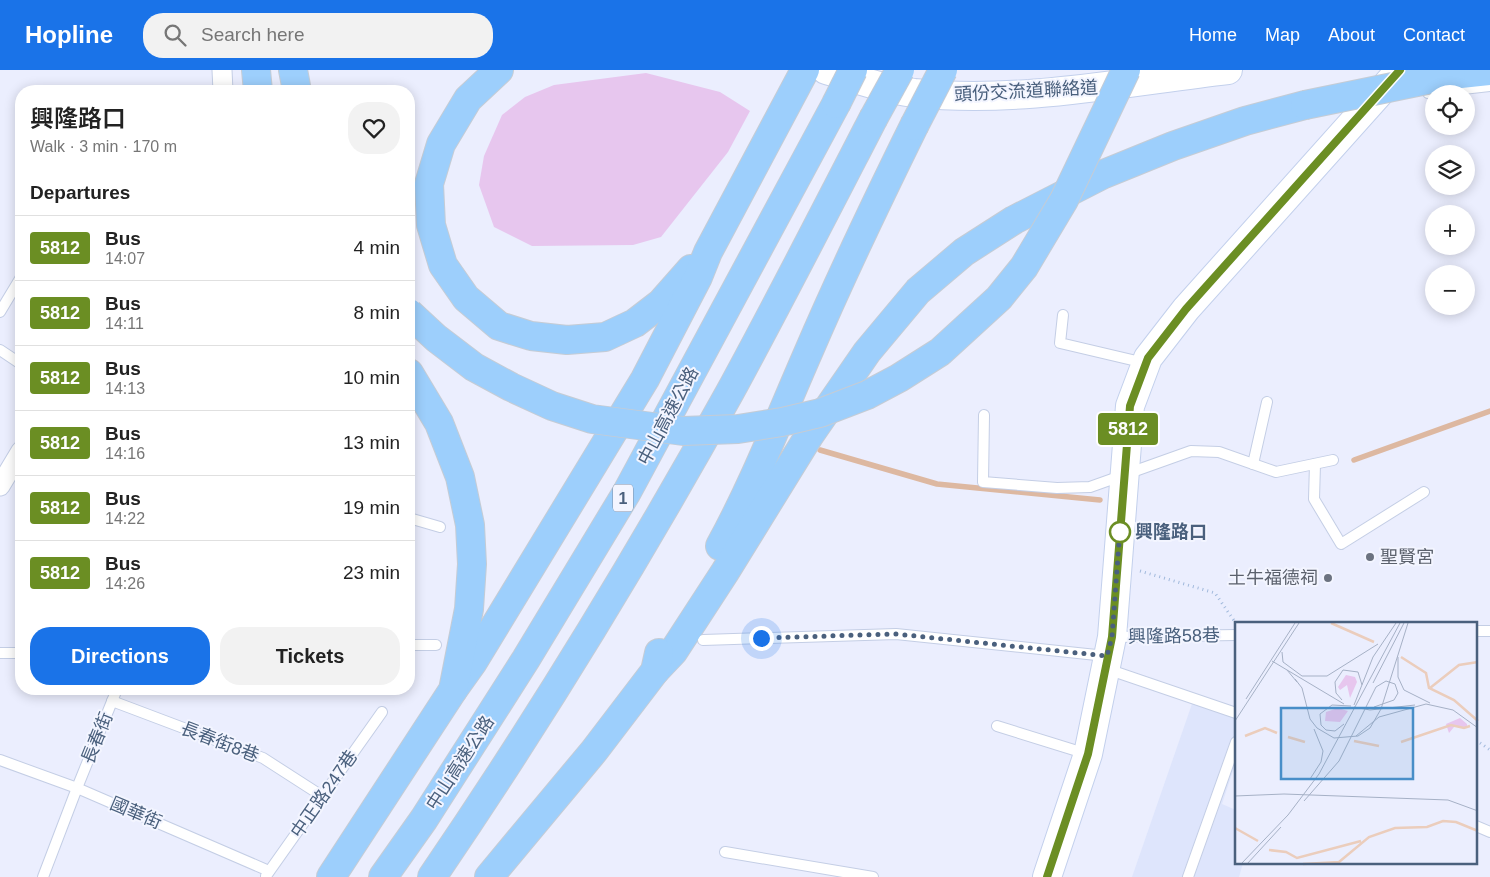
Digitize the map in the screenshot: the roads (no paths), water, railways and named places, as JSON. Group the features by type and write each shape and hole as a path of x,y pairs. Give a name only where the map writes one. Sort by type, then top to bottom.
{"highway":[{"path":"256,70 257,85"},
{"path":"293,70 296,85"},
{"path":"499,70 468,99 441,144 429,184 431,226 443,265 466,298 499,326 531,336 567,340 605,337 635,323 661,303 708,252"},
{"path":"331,877 478,654 644,379 698,277 708,252 805,70"},
{"name":"中山高速公路","path":"383,877 424,819 526,659 627,492 853,70"},
{"name":"1","path":"432,877 488,794 568,668 647,536 730,392 900,70"},
{"path":"655,671 661,647 699,585 737,516 865,226 943,70"},
{"path":"415,319 436,338 474,367 552,406 592,419 683,431 738,429 782,422 820,413 867,396 940,352 999,298 1024,267 1064,200 1126,70"},
{"path":"488,877 594,751 655,671 673,652 809,436 867,352 918,291 964,252 1014,220 1104,174 1173,146 1245,121 1305,105 1451,75 1490,71"},
{"path":"415,383 439,423 460,477 470,525 472,564 469,609 453,690"}],"street":[{"path":"222,70 223,85"},
{"name":"頭份交流道聯絡道","path":"826,70 865,82 912,93 999,96 1066,91 1228,70"},
{"path":"1047,877 1088,754 1108,654 1130,406 1148,358 1186,309 1375,98 1406,86"},
{"path":"0,486 15,461"}],"lane":[{"path":"1406,86 1490,86"},
{"path":"0,312 15,287"},
{"path":"1063,315 1060,344 1146,364"},
{"path":"0,350 15,360"},
{"path":"1253,464 1267,402"},
{"path":"984,415 983,482 1057,488 1090,487 1191,452 1219,452 1276,472 1333,460"},
{"path":"1315,464 1314,499 1341,544 1424,492"},
{"path":"415,520 440,528"},
{"path":"703,640 896,634 1108,654 1235,713"},
{"name":"興隆路58巷","path":"1108,654 1235,635"},
{"path":"415,645 436,645"},
{"path":"0,653 15,653"},
{"name":"長春街","path":"43,877 114,695"},
{"name":"長春街8巷","path":"112,701 263,758 322,796"},
{"name":"中正路247巷","path":"268,874 382,712"},
{"path":"997,726 1088,754"},
{"path":"1188,877 1235,745"},
{"name":"國華街","path":"0,760 77,788 268,874"},
{"path":"1478,827 1490,832"},
{"path":"724,852 874,877"}],"waterway":[{"path":"1354,460 1490,411"},
{"path":"820,450 937,484 1100,500"}],"place":[{"name":"興隆路口","path":"1120,532"},
{"name":"聖賢宮","path":"1370,557"},
{"name":"土牛福德祠","path":"1328,578"}]}
